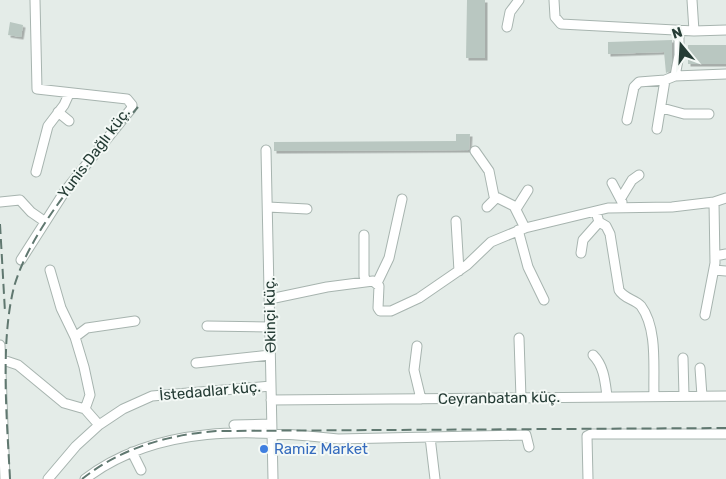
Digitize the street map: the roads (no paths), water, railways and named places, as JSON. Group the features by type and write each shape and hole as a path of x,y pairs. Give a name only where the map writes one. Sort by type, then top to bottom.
{"street":[{"name":"Yunis Dağlı küç.","path":"21,260 44,221 71,183 131,109 132,105 127,99 37,89 35,0"},
{"path":"507,27 510,12 519,0"},
{"path":"554,0 555,17 561,24 694,31 726,30"},
{"path":"692,0 694,31"},
{"path":"675,76 679,55 679,30"},
{"path":"627,120 627,111 636,84 639,82 665,80 675,76 726,74"},
{"path":"657,128 662,108 665,80"},
{"path":"36,172 48,126 69,94"},
{"path":"662,108 684,114 709,114"},
{"path":"58,112 69,121"},
{"name":"Əkinçi küç.","path":"266,150 273,479"},
{"path":"475,151 489,171 492,192 496,198 516,209 522,229 528,267 544,300"},
{"path":"622,202 632,180 639,175"},
{"path":"612,183 622,202"},
{"path":"516,209 528,190"},
{"path":"402,198 389,258 377,283 378,308 380,311 391,311 419,298 459,271 491,242 522,229 596,212 622,202 672,207 714,202 726,198"},
{"path":"487,206 496,198"},
{"path":"0,202 20,200 31,212 44,221"},
{"path":"705,315 714,270 714,202"},
{"path":"268,207 307,210"},
{"path":"596,212 599,222 606,226 610,234 619,290 622,295 641,306 647,318 652,345 654,396"},
{"path":"456,221 459,271"},
{"path":"581,253 582,240 599,222"},
{"path":"364,235 364,276 366,282"},
{"path":"715,256 726,254"},
{"path":"50,270 61,308 75,337 89,386 90,395 86,409"},
{"path":"714,270 726,271"},
{"path":"270,299 366,282 377,283"},
{"path":"75,337 87,328 135,321"},
{"path":"207,326 270,327"},
{"path":"519,338 521,398"},
{"path":"0,345 6,479"},
{"path":"417,346 414,370 421,399"},
{"path":"196,363 270,355"},
{"path":"593,355 599,361 607,396"},
{"path":"683,358 684,396"},
{"path":"0,360 18,365 64,403 86,409 99,425"},
{"path":"700,368 702,396"},
{"name":"İstedadlar küç.","path":"48,479 76,446 99,425 123,409 152,396 271,386"},
{"name":"Ceyranbatan küç.","path":"271,400 726,396"},
{"path":"234,425 338,439 526,435 529,447"},
{"path":"86,479 116,459 155,443 187,436 272,429"},
{"path":"588,479 587,436 591,434 726,434"},
{"path":"430,437 435,479"},
{"path":"132,452 141,470"}],"railway":[{"path":"10,479 6,407 6,357 7,332 14,287 23,263 50,215 85,169 138,107"},
{"path":"0,224 5,312"},
{"path":"82,479 112,459 145,445 180,436 216,431 726,428"}],"place":[{"name":"Ramiz Market","path":"264,449"}]}
